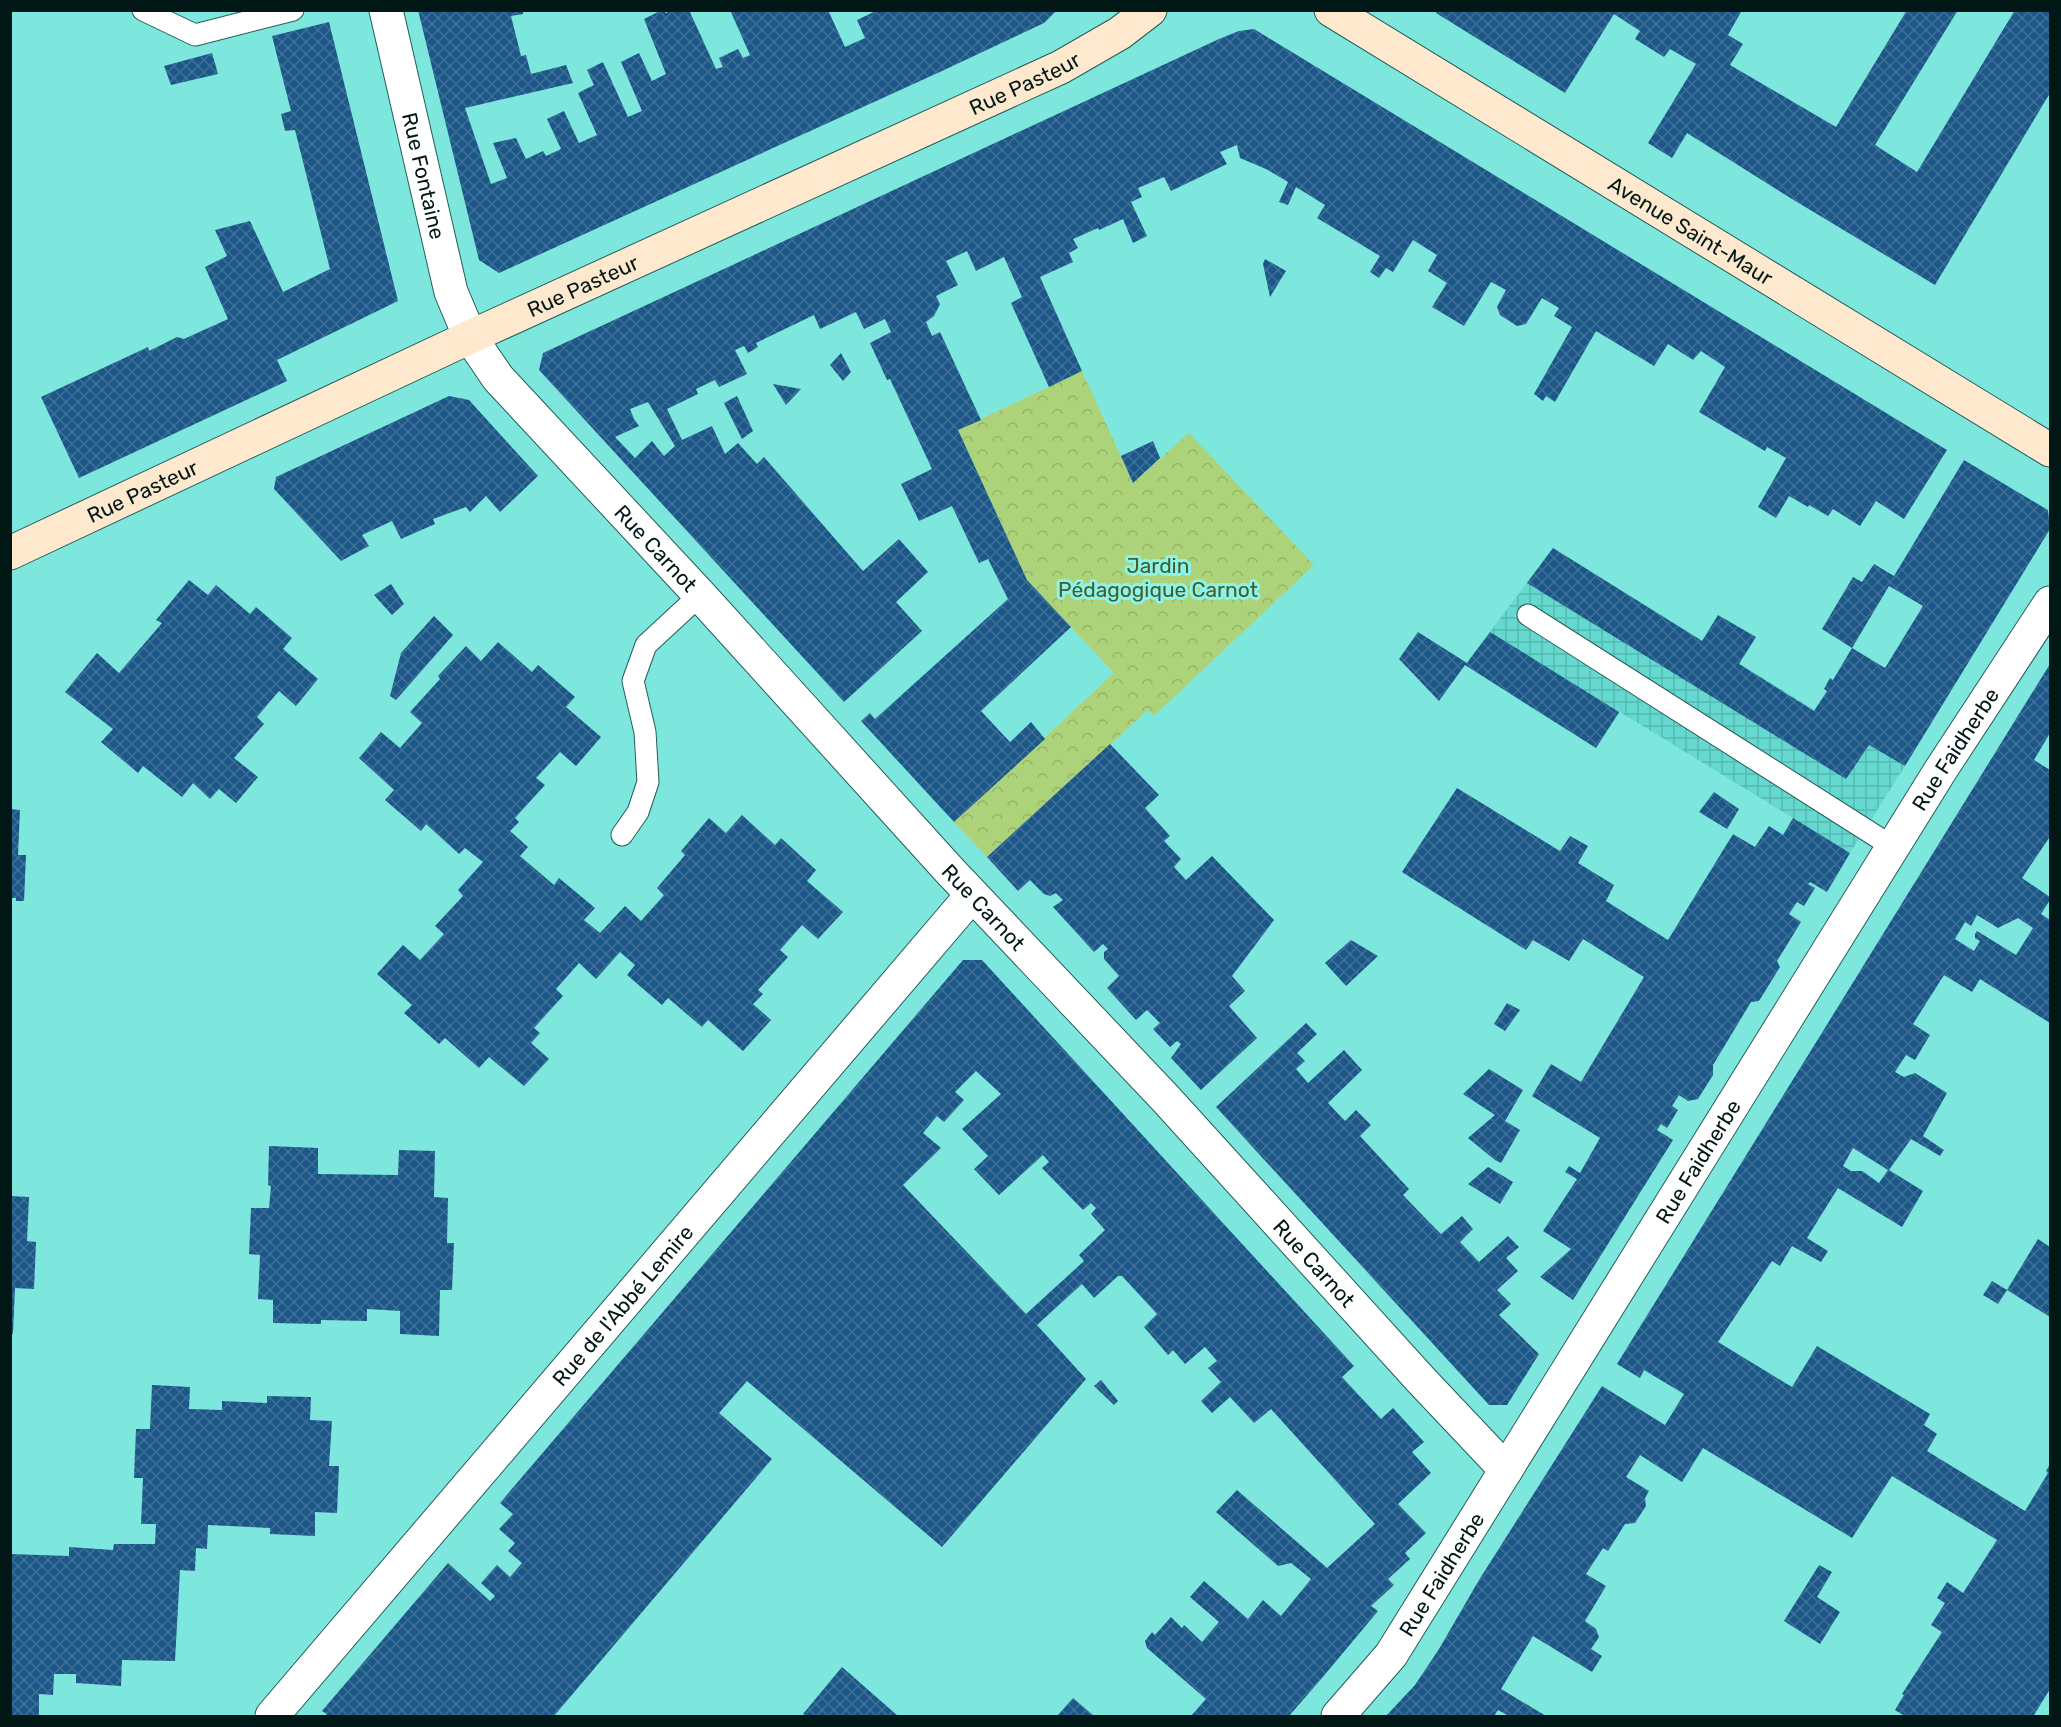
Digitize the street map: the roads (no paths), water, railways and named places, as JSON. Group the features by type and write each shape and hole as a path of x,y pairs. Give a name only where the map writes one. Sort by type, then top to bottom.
{"street":[{"name":"Rue Fontaine","path":"386,10 445,269 451,292 470,337"},
{"name":"Rue Pasteur","path":"10,553 470,337 1061,67 1120,33 1150,10"},
{"name":"Avenue Saint-Maur","path":"1331,10 2050,450"},
{"name":"Rue Carnot","path":"470,337 498,378 700,595 972,895 1166,1099 1421,1380 1506,1470"},
{"name":"Rue Faidherbe","path":"1338,1716 1391,1655 1940,771 2050,603"},
{"name":"Rue de l'Abbé Lemire","path":"272,1716 972,895"}],"lane":[{"path":"143,10 195,34 293,10"},
{"path":"622,835 638,812 648,782 645,732 633,681 646,645 700,595"},
{"path":"1528,615 1893,847"}],"park label":[{"name":"Jardin Pédagogique Carnot","path":"1158,577"}]}
